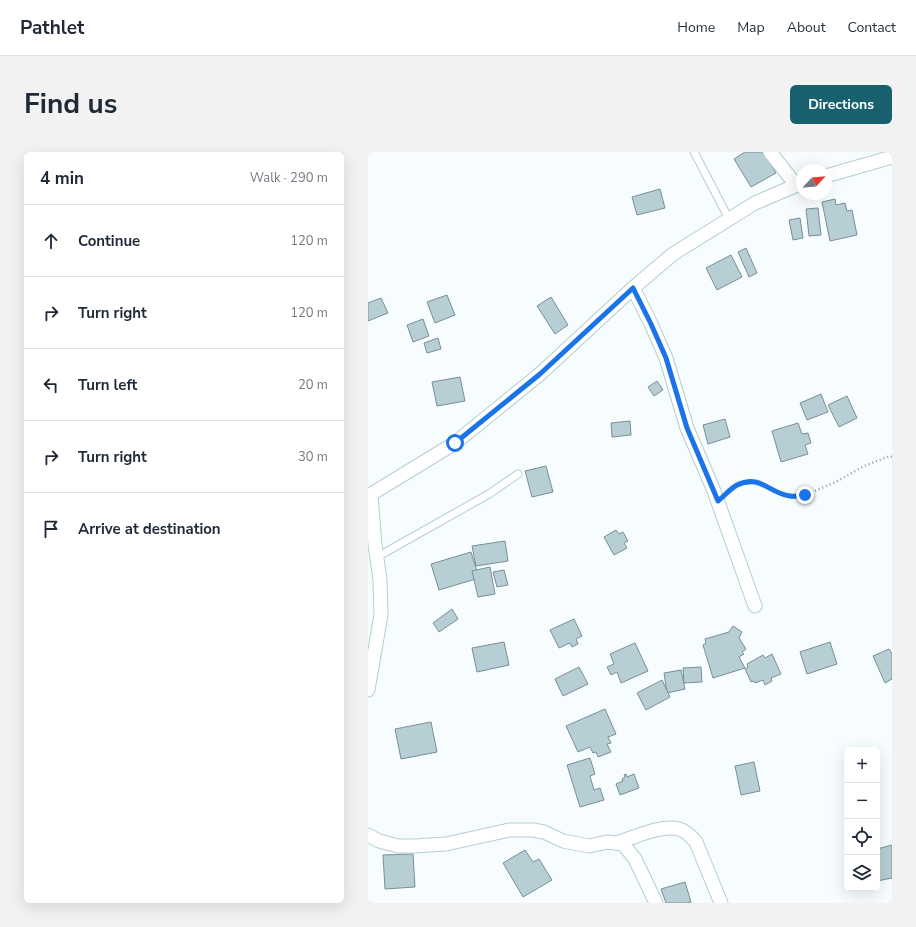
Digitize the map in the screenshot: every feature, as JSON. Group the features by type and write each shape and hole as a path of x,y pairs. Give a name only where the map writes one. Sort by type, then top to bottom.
{"street":[{"path":"770,152 796,181"},
{"path":"832,174 892,157"},
{"path":"368,690 381,615 380,580 373,547 369,495 455,443 540,374 633,288 673,254 755,203 796,185"},
{"path":"633,288 666,358 687,428 718,501 755,606"},
{"path":"616,843 664,828 679,829 690,834 696,842 721,903"},
{"path":"368,835 379,841 398,846 415,846 446,844 509,830 534,830 544,832 563,840 589,846 607,842 623,844 635,859 656,903"}],"lane":[{"path":"694,152 729,219"},
{"path":"373,547 489,494 518,474"}],"path":[{"path":"718,501 736,486 746,482 757,481 775,492 790,496 805,495 836,482 864,466 890,456 892,457"}],"building":[{"path":"745,152 764,152 776,173 751,187 734,159"},
{"path":"660,189 665,208 637,215 632,197"},
{"path":"835,199 836,205 845,203 847,211 852,210 857,235 830,241 822,202"},
{"path":"818,208 821,235 809,236 806,209"},
{"path":"800,218 803,238 793,240 789,220"},
{"path":"746,248 757,273 749,277 738,252"},
{"path":"731,255 742,277 717,290 706,268"},
{"path":"447,295 455,315 435,323 427,302"},
{"path":"551,297 568,325 555,334 537,306"},
{"path":"381,298 388,313 368,321 368,303"},
{"path":"423,319 429,336 413,342 407,325"},
{"path":"438,338 441,349 427,353 424,343"},
{"path":"460,377 465,401 437,406 432,382"},
{"path":"657,381 663,390 654,396 648,387"},
{"path":"821,394 828,412 807,420 800,403"},
{"path":"847,396 857,418 839,427 828,405"},
{"path":"725,419 730,437 708,444 703,425"},
{"path":"630,421 631,435 612,437 611,423"},
{"path":"798,423 802,434 808,433 811,443 805,445 808,454 781,462 772,431"},
{"path":"546,466 553,492 532,497 525,471"},
{"path":"616,530 619,534 623,532 628,541 624,543 627,548 614,555 604,537"},
{"path":"505,541 508,561 476,566 472,546"},
{"path":"471,552 479,578 439,590 431,564"},
{"path":"490,567 495,594 478,597 472,571"},
{"path":"504,570 508,585 497,587 493,572"},
{"path":"452,609 458,619 439,632 433,623"},
{"path":"574,619 582,636 576,639 578,644 572,647 570,643 559,648 550,630"},
{"path":"733,626 742,632 739,638 746,649 742,652 744,654 739,657 745,668 713,678 703,645 706,643 705,639 729,632"},
{"path":"504,642 509,665 477,672 472,648"},
{"path":"830,642 837,664 807,674 800,652"},
{"path":"635,643 648,671 621,683 617,672 611,675 607,667 614,664 610,654"},
{"path":"889,649 892,654 892,679 885,683 873,656"},
{"path":"772,654 781,674 771,678 772,681 765,685 763,680 755,683 754,681 751,682 745,669 748,667 747,664 763,655 765,658"},
{"path":"579,667 588,684 563,696 555,679"},
{"path":"701,667 702,682 684,683 683,668"},
{"path":"681,670 685,689 667,693 664,673"},
{"path":"662,680 670,697 646,710 637,693"},
{"path":"605,709 616,734 608,737 611,743 607,744 611,752 598,757 596,752 593,753 590,747 578,752 566,726"},
{"path":"431,722 437,752 401,759 395,729"},
{"path":"590,758 595,774 590,776 594,790 600,788 604,800 580,807 567,765"},
{"path":"754,762 760,791 741,795 735,766"},
{"path":"626,774 627,777 634,774 639,788 620,795 616,784 623,781 622,779"},
{"path":"892,845 892,878 880,880 880,855 880,848"},
{"path":"525,850 533,862 539,859 552,880 523,897 503,863"},
{"path":"413,854 415,887 385,889 383,855"},
{"path":"685,882 691,902 666,903 661,889"}],"route":[{"path":"455,443 540,374 633,288 666,358 687,428 718,501 736,486 746,482 757,481 775,492 790,496 805,495"}]}
